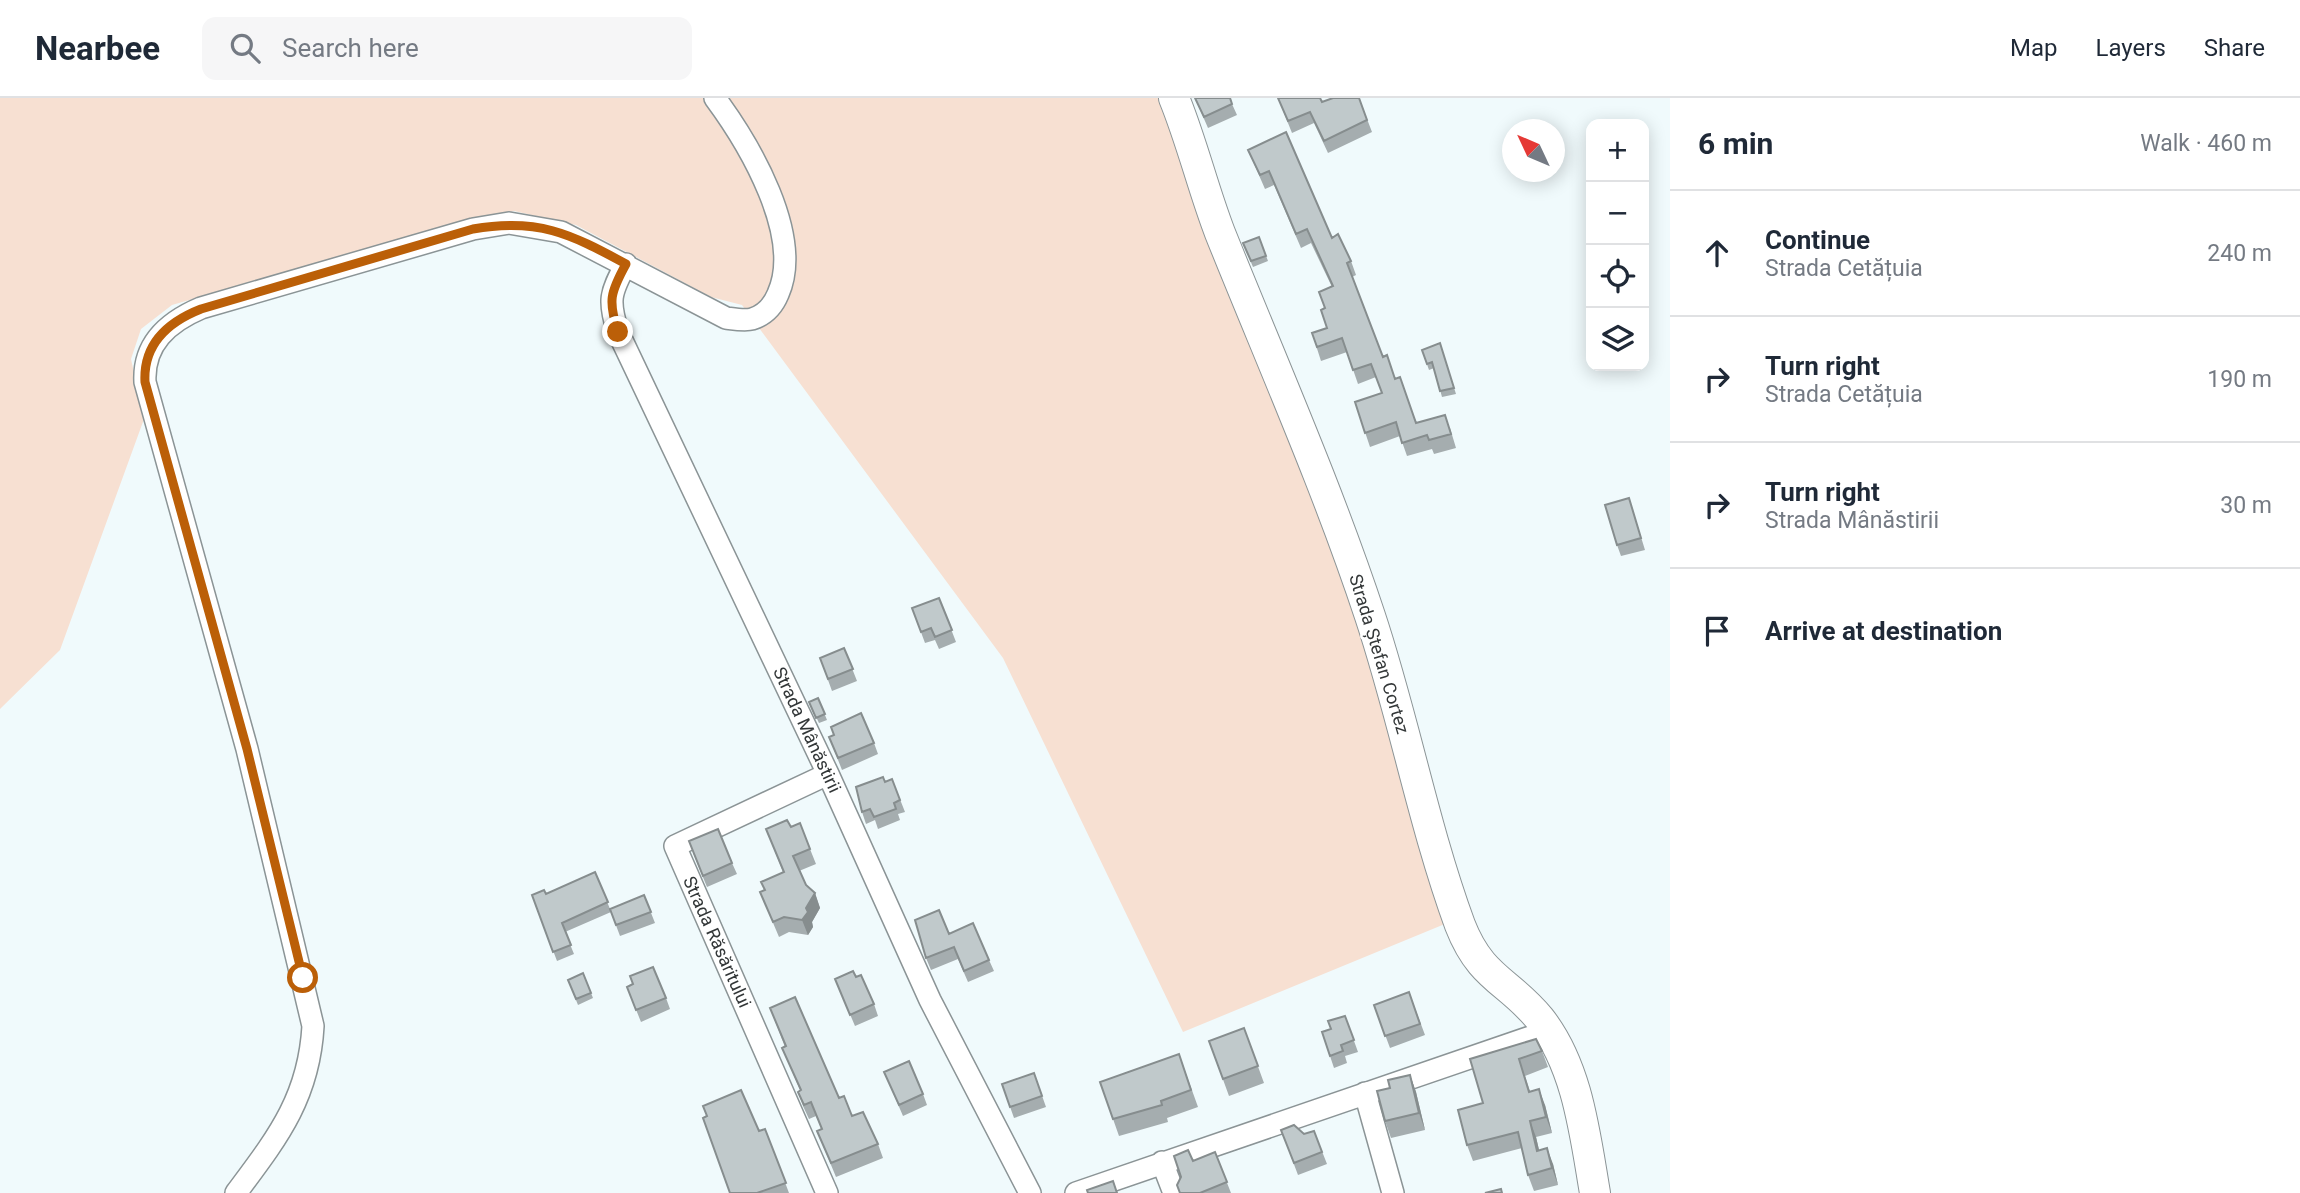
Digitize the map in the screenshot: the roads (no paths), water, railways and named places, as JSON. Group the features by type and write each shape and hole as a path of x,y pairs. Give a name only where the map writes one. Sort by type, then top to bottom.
{"street":[{"path":"236,1193 272,1144 300,1095 308,1071 313,1026 247,749 145,382 144,363 166,328 201,309 473,229 509,223 561,232 726,318 752,320 773,307 784,282 785,250 777,214 733,122 715,98"},
{"name":"Strada Ștefan Cortez","path":"1174,98 1213,214 1370,614 1398,706 1437,855 1462,929 1477,960 1538,1017 1548,1031 1570,1076 1595,1193"},
{"name":"Strada Mânăstirii","path":"626,264 613,287 610,306 618,332 828,774 930,1000 1030,1193"},
{"name":"Strada Răsăritului","path":"827,1193 675,846 828,774"},
{"path":"1076,1193 1548,1031"},
{"path":"1365,1093 1393,1193"},
{"path":"1162,1163 1174,1193"}]}
